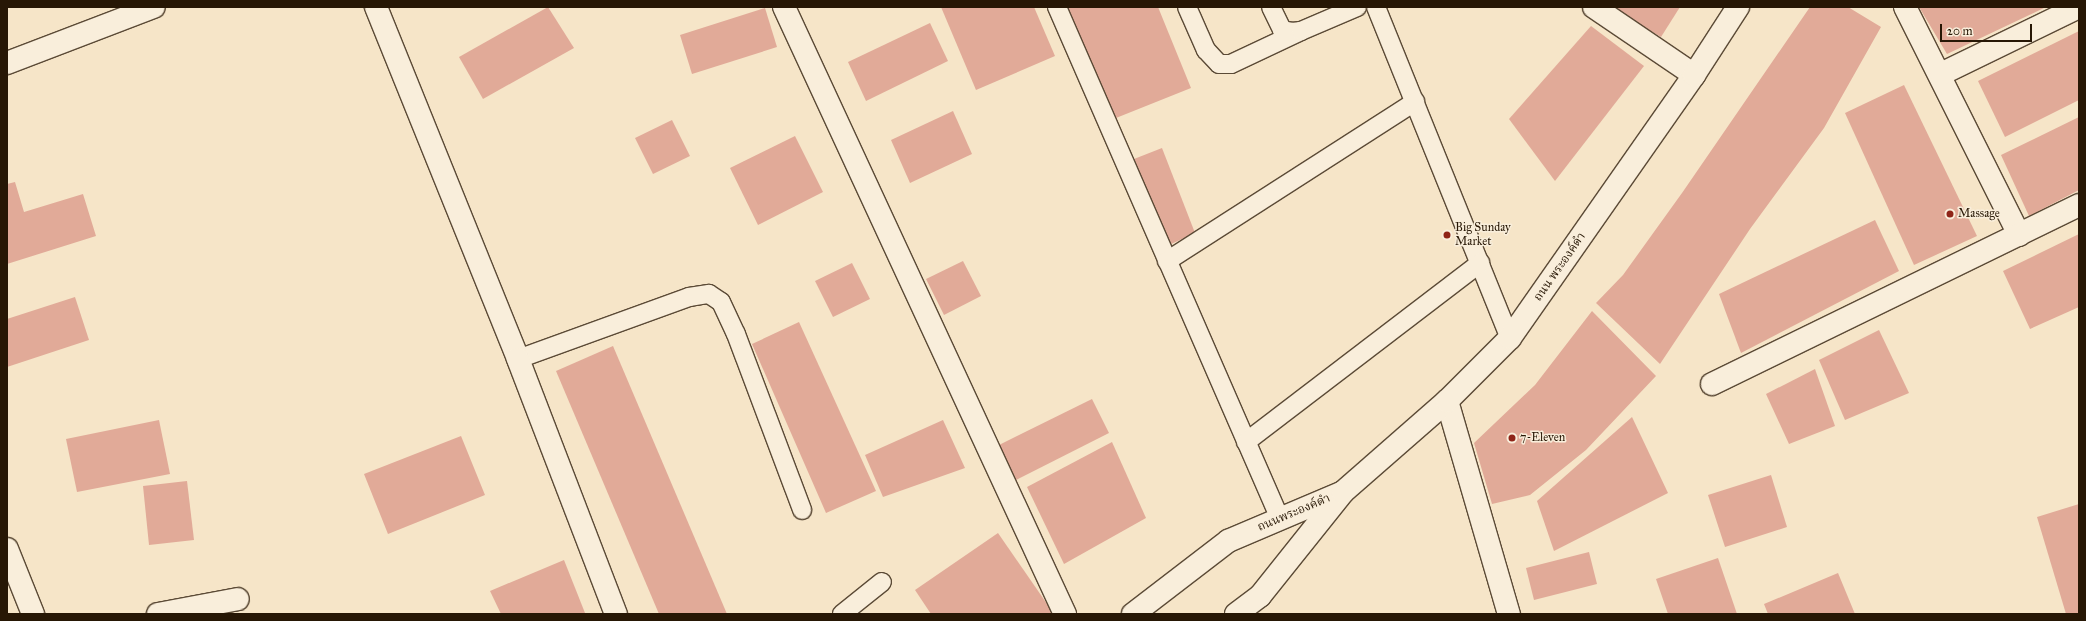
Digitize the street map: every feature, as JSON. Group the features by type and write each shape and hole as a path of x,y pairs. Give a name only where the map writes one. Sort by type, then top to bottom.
{"street":[{"path":"7,63 154,7"},
{"path":"376,7 518,359 616,614"},
{"path":"784,7 1065,614"},
{"path":"1594,7 1694,75"},
{"name":"ถนน พระองค์ดำ","path":"1343,492 1447,401 1510,338 1694,75 1738,7"},
{"path":"1905,7 1942,74 2019,235"},
{"path":"1942,74 2079,7"},
{"path":"1712,384 2079,206"},
{"path":"1447,401 1509,614"},
{"name":"ถนนพระองค์ดำ","path":"1133,614 1228,541 1343,492"},
{"name":"ถนนพระองค์ดำ","path":"1236,614 1260,596 1343,492"},
{"path":"7,549 33,614"},
{"path":"158,614 238,599"}],"lane":[{"path":"1057,7 1166,261 1280,519"},
{"path":"1187,7 1206,50 1219,64 1231,64 1301,31 1357,7"},
{"path":"1271,7 1282,30 1301,31"},
{"path":"1376,7 1510,338"},
{"path":"1166,261 1415,102"},
{"path":"1246,442 1480,263"},
{"path":"518,359 689,297 709,294 721,302 736,334 802,510"},
{"path":"842,614 882,582"}],"building":[{"path":"548,7 574,48 483,99 459,57"},
{"path":"941,7 1034,7 1055,56 976,90"},
{"path":"1059,7 1158,7 1191,88 1106,122"},
{"path":"1609,7 1680,7 1661,37"},
{"path":"1810,7 1848,7 1881,27 1824,128 1750,229 1660,364 1596,303 1623,275 1682,193"},
{"path":"1919,7 2046,7 1947,54"},
{"path":"765,8 777,47 692,74 680,35"},
{"path":"930,23 948,61 866,101 848,62"},
{"path":"1591,26 1644,66 1555,181 1509,119"},
{"path":"2079,31 2079,100 2005,137 1978,81"},
{"path":"1904,85 1977,236 1914,265 1845,113"},
{"path":"953,111 972,154 910,183 891,140"},
{"path":"2079,117 2079,190 2029,216 2001,155"},
{"path":"672,120 690,156 653,174 635,138"},
{"path":"795,136 823,192 758,225 730,168"},
{"path":"1162,148 1195,233 1169,245 1134,159"},
{"path":"15,182 24,212 83,194 96,236 7,264 7,184"},
{"path":"1875,220 1899,271 1741,353 1719,294"},
{"path":"2079,234 2079,307 2030,329 2003,271"},
{"path":"963,261 981,296 944,315 926,279"},
{"path":"852,263 870,299 833,317 815,281"},
{"path":"75,297 89,340 7,367 7,319"},
{"path":"1592,311 1656,376 1586,450 1530,495 1492,504 1474,443 1535,385"},
{"path":"799,322 876,491 826,513 752,344"},
{"path":"1879,330 1909,393 1845,420 1819,360"},
{"path":"613,346 727,614 659,614 556,371"},
{"path":"1815,369 1835,426 1789,444 1766,394"},
{"path":"1092,399 1109,433 1014,481 997,446"},
{"path":"1632,417 1668,493 1554,551 1537,501"},
{"path":"159,420 170,474 77,492 66,439"},
{"path":"943,420 965,468 883,497 865,455"},
{"path":"461,436 485,495 388,534 364,474"},
{"path":"1112,442 1146,518 1064,564 1027,487"},
{"path":"1771,475 1787,527 1725,547 1708,495"},
{"path":"187,481 194,540 149,545 143,486"},
{"path":"2079,504 2079,614 2066,614 2037,517"},
{"path":"998,533 1054,614 931,614 915,590"},
{"path":"1589,552 1597,584 1534,600 1526,568"},
{"path":"1718,558 1737,614 1668,614 1656,579"},
{"path":"564,560 585,613 501,614 490,591"},
{"path":"1838,573 1855,614 1768,614 1764,604"}],"place":[{"name":"Massage","path":"1950,214"},
{"name":"Big Sunday Market","path":"1447,235"},
{"name":"7-Eleven","path":"1512,438"}]}
